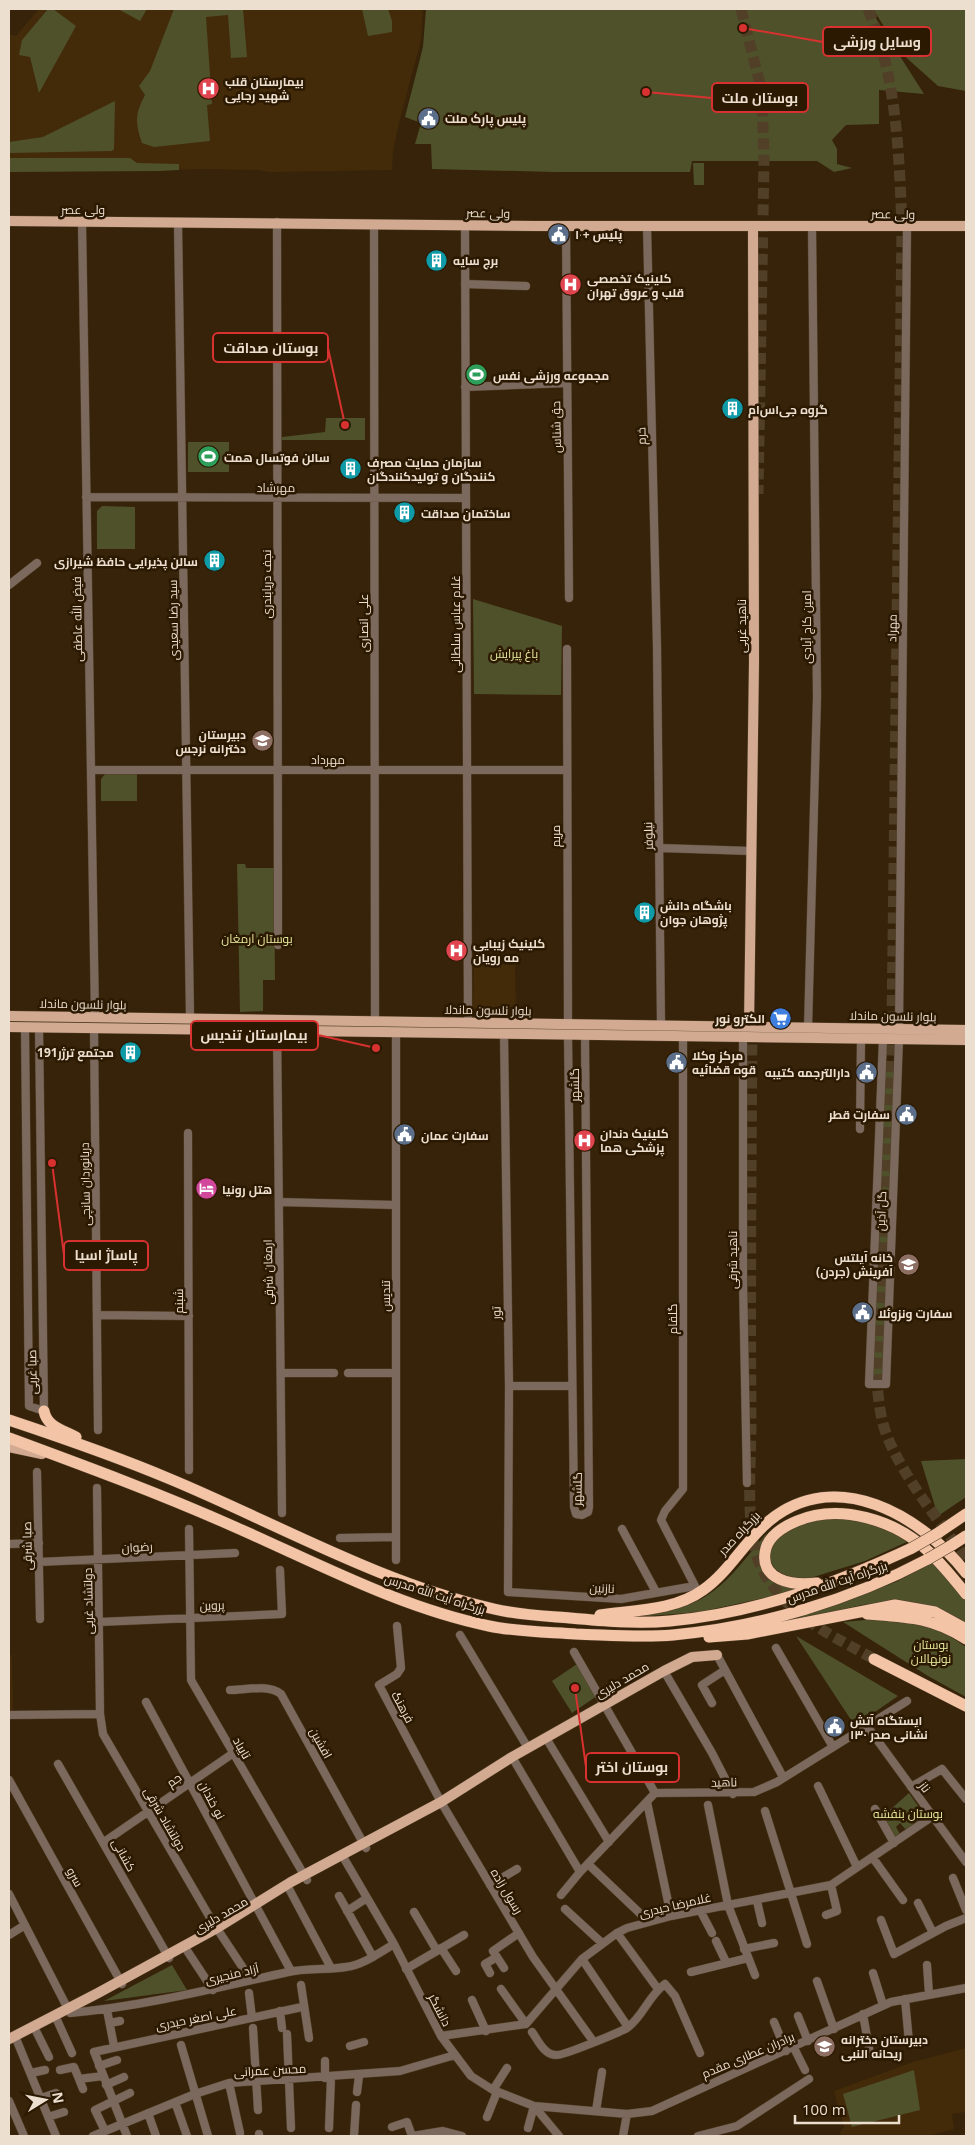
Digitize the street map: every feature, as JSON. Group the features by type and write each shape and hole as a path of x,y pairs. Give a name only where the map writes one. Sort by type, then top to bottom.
{"highway":[{"path":"44,1411 45,1420 53,1426 92,1444 108,1456"},
{"name":"بزرگراه آیت الله مدرس","path":"9,1420 170,1479 348,1560 419,1587 518,1614 627,1622 669,1621 716,1616 799,1594 841,1579"},
{"name":"بزرگراه آیت الله مدرس","path":"9,1438 163,1495 380,1590 463,1619 516,1631 622,1636 672,1635 719,1630 765,1620 822,1603 898,1575 966,1536"},
{"name":"بزرگراه صدر","path":"576,1619 659,1607 683,1600 702,1591 721,1574 761,1528 778,1514 792,1506 829,1498 853,1499 876,1503 896,1512 916,1524 937,1541 966,1572"},
{"path":"966,1514 938,1533 912,1548 841,1579 810,1584 785,1583 772,1576 765,1562 766,1547 777,1532 804,1518 834,1514 873,1519 897,1530 927,1550 966,1594"},
{"path":"672,1635 700,1638 747,1634 895,1605 936,1612 966,1629"},
{"path":"853,1613 918,1618 935,1622 966,1639"},
{"path":"874,1659 966,1706"}],"main road":[{"name":"ولی عصر","path":"9,221 277,222 374,225 966,226"},
{"name":"ناهید غربی","path":"749,1027 754,662 753,226"},
{"name":"بلوار نلسون ماندلا","path":"9,1016 808,1028 966,1040"},
{"name":"بلوار نلسون ماندلا","path":"9,1027 861,1039 883,1039 899,1034 966,1030"},
{"path":"9,1414 32,1427"},
{"path":"9,1447 59,1457"},
{"name":"محمد دلیری","path":"168,1956 186,1949 289,1887 365,1846 512,1757 664,1670 692,1657 717,1655"},
{"name":"محمد دلیری","path":"12,2041 218,1930"},
{"name":"محمد دلیری","path":"12,2041 57,2020 69,2011"}],"street":[{"name":"فیض الله عاطفی","path":"82,222 95,1017"},
{"name":"سید رضا سعیدی","path":"178,222 190,1018"},
{"name":"نجف دریابندری","path":"277,222 278,945"},
{"name":"علی انصاری","path":"374,225 375,1021"},
{"name":"غلام عباس سلطانی","path":"465,225 468,1022"},
{"name":"حق شناس","path":"566,226 569,598"},
{"name":"خرم","path":"647,226 657,647"},
{"name":"امین کاج آبادی","path":"808,1028 817,698 812,226"},
{"name":"مهراد","path":"899,1034 907,227"},
{"path":"465,284 526,286"},
{"path":"465,387 567,383"},
{"name":"مهرشاد","path":"86,497 466,498"},
{"path":"9,585 37,563"},
{"name":"نیلوفر","path":"657,647 661,1025"},
{"name":"مریم","path":"567,649 568,1024"},
{"name":"مهرداد","path":"91,770 566,770"},
{"path":"660,848 751,851"},
{"name":"ارمغان شرقی","path":"277,1020 282,1513"},
{"name":"صبا غربی","path":"25,1027 29,1406 44,1411 39,1027"},
{"name":"دریانوردان سانچی","path":"94,1028 98,1430"},
{"name":"تندیس","path":"396,1032 396,1560"},
{"name":"تور","path":"504,1034 509,1386 508,1592"},
{"name":"گل آذین","path":"883,1039 869,1384 886,1384 899,1034"},
{"name":"گلشهر","path":"568,1035 574,1508 576,1514 582,1515 588,1512 589,1508 585,1035"},
{"name":"گلفام","path":"683,1036 683,1489 660,1520 695,1586"},
{"name":"ناهید شرقی","path":"743,1037 743,1281 747,1483"},
{"path":"860,1129 861,1039"},
{"name":"شبنم","path":"188,1133 189,1470"},
{"path":"26,1137 40,1136"},
{"path":"879,1136 895,1137"},
{"path":"570,1151 586,1151"},
{"path":"279,1202 396,1205"},
{"path":"27,1209 42,1210"},
{"path":"875,1220 892,1220"},
{"path":"571,1284 587,1284"},
{"path":"28,1297 42,1297"},
{"path":"872,1301 889,1302"},
{"path":"97,1315 189,1316"},
{"path":"28,1371 43,1371"},
{"path":"348,1373 396,1372"},
{"path":"281,1373 334,1374"},
{"path":"509,1386 572,1383 588,1378"},
{"path":"573,1448 588,1448"},
{"name":"صبا شرقی","path":"37,1472 40,1619"},
{"name":"دولتشاد غربی","path":"97,1488 100,1714"},
{"name":"تایباد","path":"189,1529 191,1680 305,1878"},
{"path":"622,1529 656,1592"},
{"path":"340,1538 396,1537"},
{"path":"9,1544 38,1543"},
{"name":"رضوان","path":"39,1562 235,1553"},
{"name":"پروین","path":"99,1622 282,1614 280,1570"},
{"name":"نازنین","path":"508,1592 621,1599 695,1586"},
{"name":"فرهنگ","path":"397,1626 401,1668 397,1674 379,1685 440,1802"},
{"path":"460,1636 528,1748"},
{"path":"776,1648 833,1747"},
{"path":"562,1895 580,1872 655,1793 606,1704 574,1652"},
{"path":"717,1655 783,1777"},
{"path":"664,1670 712,1753 733,1794"},
{"path":"712,1703 702,1685 726,1670"},
{"name":"افشین","path":"230,1690 268,1689 275,1690 281,1694 365,1846"},
{"name":"ناهید","path":"655,1793 733,1794 754,1792 783,1777 907,1701"},
{"name":"نو خندان","path":"146,1702 291,1971"},
{"path":"9,1715 100,1714"},
{"name":"دولتشاد شرقی","path":"100,1714 103,1734 218,1930 251,1980"},
{"name":"ناز","path":"866,1726 965,1858"},
{"path":"546,1738 609,1842"},
{"name":"جم","path":"104,1842 232,1754"},
{"path":"512,1757 580,1872"},
{"name":"کشانی","path":"58,1764 168,1956"},
{"path":"911,1787 942,1769 966,1799"},
{"name":"سرو","path":"9,1780 121,1983"},
{"path":"818,1786 857,1867"},
{"name":"رسول زاده","path":"440,1802 519,1933 556,1990 593,2041"},
{"path":"646,1802 671,1916"},
{"path":"708,1805 728,1905 755,1975"},
{"path":"875,1809 894,1843"},
{"path":"765,1811 807,1944"},
{"name":"غلامرضا حیدری","path":"526,2024 582,1959 602,1942 617,1933 648,1921 831,1885 933,1816"},
{"name":"دانشگر","path":"343,1857 394,1944 441,2036 471,2076 495,2091 534,2106 559,2136"},
{"path":"873,1858 903,1900"},
{"path":"588,1864 648,1921"},
{"path":"490,1885 517,1868"},
{"path":"953,1878 966,1910"},
{"path":"826,1915 837,1911 831,1885"},
{"path":"289,1887 331,1968"},
{"path":"9,1894 69,2011"},
{"path":"339,1896 373,1957"},
{"path":"347,1911 367,1898"},
{"path":"757,1900 762,1923"},
{"path":"918,1903 933,1933"},
{"path":"565,1909 602,1942"},
{"path":"700,1910 726,1962"},
{"path":"414,1912 439,1950 456,1971"},
{"path":"880,1920 894,1954 966,1918"},
{"path":"9,1935 26,1925"},
{"path":"504,1968 494,1950 519,1933"},
{"path":"617,1933 661,1986 675,1996 700,2053"},
{"path":"406,1969 464,1935"},
{"path":"744,1949 774,1943"},
{"name":"آزاد منجیری","path":"69,2011 107,2010 213,1990 291,1971 358,1964 394,1944"},
{"path":"186,1949 213,1990"},
{"path":"490,1973 485,1964 497,1957"},
{"path":"690,1972 748,1958"},
{"path":"582,1959 628,2027"},
{"path":"927,1965 929,1994"},
{"path":"873,1973 883,2005"},
{"path":"817,1981 834,2029"},
{"path":"301,1985 302,2007 309,2038"},
{"path":"532,2032 545,2050 557,2056 628,2027 661,1986"},
{"name":"برادران عطاری مقدم","path":"534,2106 627,2114 652,2111 794,2048 883,2005 929,1994 966,1988"},
{"path":"441,2036 526,2024 501,1989"},
{"path":"249,1993 252,2018"},
{"path":"905,1999 909,2042"},
{"path":"472,2000 486,2031"},
{"name":"علی اصغر حیدری","path":"99,2066 94,2053 114,2046 302,2007"},
{"path":"107,2010 114,2046"},
{"path":"280,2011 289,2079 291,2128"},
{"path":"863,2014 870,2054"},
{"path":"798,2016 808,2041"},
{"path":"57,2020 72,2052"},
{"path":"110,2023 120,2021"},
{"path":"774,2022 786,2051"},
{"path":"253,2028 258,2110"},
{"path":"36,2031 49,2057"},
{"path":"12,2041 31,2073 56,2136"},
{"path":"350,2046 364,2042"},
{"path":"181,2045 208,2136"},
{"path":"794,2048 805,2070"},
{"name":"محسن عمرانی","path":"94,2136 109,2132 122,2124 195,2094 230,2083 257,2080 359,2076 400,2071 455,2055"},
{"path":"117,2060 99,2066 128,2136"},
{"path":"325,2061 328,2078 329,2128"},
{"path":"60,2070 74,2067 83,2089"},
{"path":"488,2117 495,2091 507,2068"},
{"path":"31,2073 45,2070"},
{"path":"596,2111 602,2072"},
{"path":"80,2080 103,2076"},
{"path":"357,2092 359,2076"},
{"path":"106,2085 124,2077"},
{"path":"698,2136 737,2126 809,2079"},
{"path":"230,2083 240,2134"},
{"path":"41,2098 56,2093"},
{"path":"109,2132 95,2110 130,2093"},
{"path":"9,2101 13,2121 24,2136"},
{"path":"175,2102 187,2136"},
{"path":"354,2136 356,2105"},
{"path":"528,2128 534,2106"},
{"path":"48,2117 64,2112"},
{"path":"148,2113 156,2136"},
{"path":"623,2136 627,2114"},
{"path":"392,2126 407,2122 412,2136 443,2131 462,2136"},
{"path":"737,2126 738,2136"}],"shaded area":[{"name":"بیمارستان قلب شهید رجایی","path":"39,9 423,9 421,40 399,123 393,150 392,170 269,172 207,169 9,172 9,34 16,36"},
{"path":"515,964 516,1015 478,1014 473,1009 474,965"},
{"path":"9,1655 12,1655 13,1711 9,1711"},
{"path":"966,2048 966,2112 952,2114 954,2129 927,2136 841,2136 840,2132 844,2127 834,2091 913,2062"}],"green space":[{"path":"48,9 53,9 76,26 39,93 30,57 19,55 22,40"},
{"path":"118,9 147,9 140,21"},
{"path":"174,9 243,9 247,57 231,58 228,15 206,17 212,104 207,105 210,141 154,147 142,143 138,129 137,118 139,108 145,95 139,86 150,71"},
{"path":"362,9 388,9 392,21 392,32 368,36"},
{"path":"426,9 870,9 924,94 879,90 879,124 846,125 832,140 837,149 837,164 852,168 834,172 817,161 692,161 690,172 555,172 432,169 431,144 415,144 421,123 405,117 423,47"},
{"path":"873,9 966,9 966,91 938,86 900,52"},
{"path":"115,101 114,149 112,151 9,153 9,142 43,137"},
{"path":"9,158 130,158 137,163 179,164 179,170 9,172"},
{"path":"693,163 704,163 704,185 694,185"},
{"path":"326,418 365,418 365,440 282,440 282,437 325,432"},
{"name":"سالن فوتسال همت","path":"188,442 229,442 229,472 188,472"},
{"path":"102,506 135,507 135,549 97,549 97,511"},
{"name":"باغ پیرایش","path":"473,599 562,626 561,695 474,694"},
{"path":"137,773 137,801 101,801 101,779 105,774"},
{"name":"بوستان ارمغان","path":"237,864 245,864 246,868 274,868 275,980 263,980 263,1011 240,1012"},
{"path":"885,1066 896,1066 883,1378 872,1377"},
{"path":"966,1459 966,1497 938,1516 921,1461"},
{"path":"858,1518 911,1540 865,1561 807,1579 785,1575 771,1564 769,1556 776,1539 794,1526 821,1519"},
{"path":"767,1533 761,1548 778,1584 801,1590 700,1612 635,1617 675,1609 704,1598 727,1579"},
{"path":"935,1561 966,1602 966,1624 925,1605 896,1601 862,1605 803,1619 747,1628 852,1599 898,1581"},
{"name":"بوستان نونهالان","path":"888,1618 939,1629 966,1647 966,1697 928,1676 843,1622"},
{"path":"796,1636 898,1696 855,1726"},
{"path":"577,1664 597,1696 572,1713 552,1681"},
{"name":"بوستان بنفشه","path":"909,1793 923,1813 923,1821 906,1830 900,1823 896,1827 900,1834 894,1837 882,1817"},
{"path":"172,1965 187,1990 104,2001"},
{"path":"914,2070 920,2110 852,2127 843,2094"}],"tunnel":[{"path":"741,9 762,92 764,160 758,494"},
{"path":"868,9 878,35 891,89 898,144 902,227 892,1022 876,1371 882,1420 894,1452 923,1499 966,1559"},
{"path":"752,1028 750,1498 756,1555 772,1585 797,1611 826,1632 874,1659"}],"place":[{"name":"وسایل ورزشی","path":"743,28"},
{"name":"بیمارستان قلب شهید رجایی","path":"209,88"},
{"name":"بوستان ملت","path":"646,92"},
{"name":"پلیس پارک ملت","path":"429,118"},
{"name":"پلیس +۱۰","path":"559,234"},
{"name":"برج سایه","path":"437,260"},
{"name":"کلینیک تخصصی قلب و عروق تهران","path":"571,285"},
{"name":"مجموعه ورزشی نفس","path":"477,375"},
{"name":"گروه جی‌اس‌ام","path":"732,409"},
{"name":"بوستان صداقت","path":"345,425"},
{"name":"سالن فوتسال همت","path":"208,457"},
{"name":"سازمان حمایت مصرف کنندگان و تولیدکنندگان","path":"351,469"},
{"name":"ساختمان صداقت","path":"405,513"},
{"name":"سالن پذیرایی حافظ شیرازی","path":"214,561"},
{"name":"دبیرستان دخترانه نرجس","path":"262,741"},
{"name":"باشگاه دانش پژوهان جوان","path":"644,912"},
{"name":"کلینیک زیبایی مه رویان","path":"457,950"},
{"name":"الكترو نور","path":"781,1018"},
{"name":"بیمارستان تندیس","path":"376,1048"},
{"name":"مجتمع ترژر191","path":"130,1052"},
{"name":"مرکز وکلا قوه قضائیه","path":"676,1062"},
{"name":"دارالترجمه کتیبه","path":"866,1072"},
{"name":"سفارت قطر","path":"906,1114"},
{"name":"سفارت عمان","path":"405,1135"},
{"name":"کلینیک دندان پزشکی هما","path":"584,1140"},
{"name":"پاساژ اسیا","path":"52,1163"},
{"name":"هتل رونیا","path":"206,1189"},
{"name":"خانه آیلتس آفرینش (جردن)","path":"909,1264"},
{"name":"سفارت ونزوئلا","path":"862,1313"},
{"name":"بوستان اختر","path":"575,1688"},
{"name":"ایستگاه آتش نشانی صدر ۱۳۰","path":"834,1727"},
{"name":"دبیرستان دخترانه ریحانه النبی","path":"825,2046"}]}
